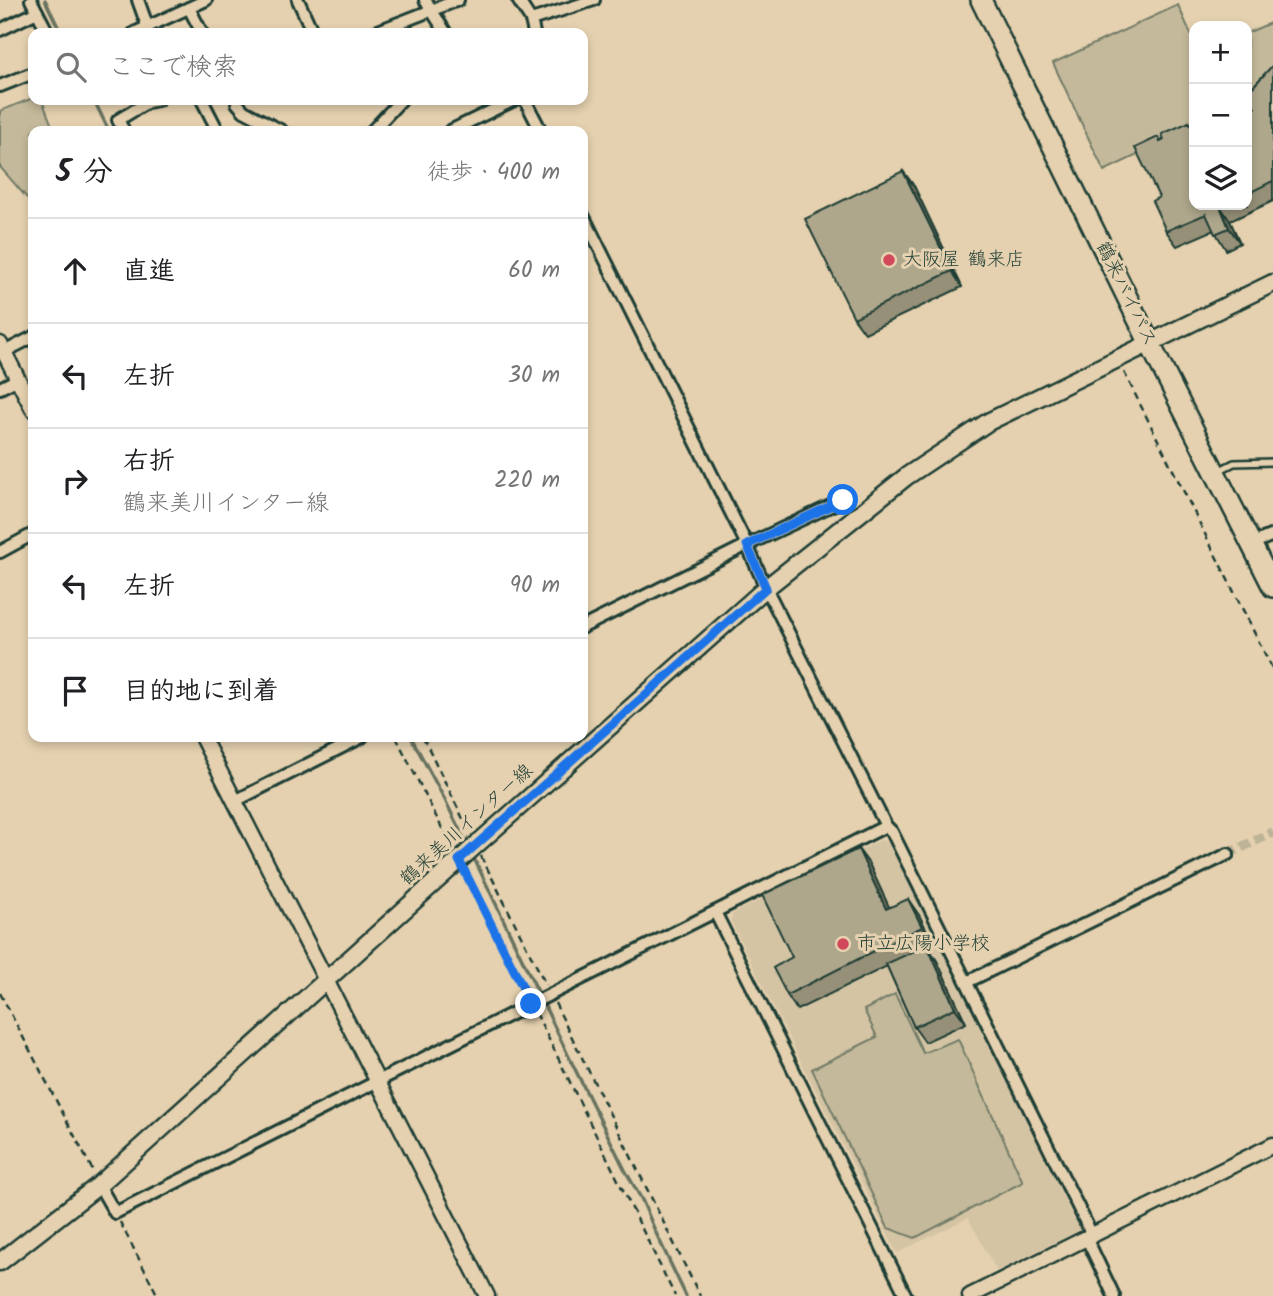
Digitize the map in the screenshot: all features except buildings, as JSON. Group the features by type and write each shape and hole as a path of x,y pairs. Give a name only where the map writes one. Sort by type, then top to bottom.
{"highway":[{"name":"鶴来バイパス","path":"981,0 1273,587"}],"main road":[{"name":"鶴来美川インター線","path":"0,1262 99,1185 460,859 766,588 907,476 988,422 1273,283"}],"street":[{"path":"31,0 45,28"},
{"path":"138,0 148,28 206,0"},
{"path":"298,0 311,28"},
{"path":"425,0 443,28"},
{"path":"386,28 458,0"},
{"path":"518,0 531,20 533,28"},
{"path":"531,20 594,0"},
{"path":"189,8 199,28"},
{"path":"0,30 37,12"},
{"path":"0,86 28,75"},
{"path":"121,126 118,120 143,105"},
{"path":"205,105 215,126"},
{"path":"241,105 244,111 272,126"},
{"path":"377,126 396,105"},
{"path":"460,126 504,105"},
{"path":"528,105 538,126"},
{"path":"588,225 766,588 967,982 1089,1236 1114,1296"},
{"path":"28,339 2,348 28,399"},
{"path":"0,388 18,379"},
{"path":"588,624 843,500"},
{"path":"1251,544 1273,535"},
{"path":"0,552 28,537"},
{"path":"205,742 487,1296"},
{"path":"235,801 352,742"},
{"path":"99,1185 115,1213 886,826"},
{"path":"967,982 1228,854"},
{"path":"715,912 906,1296"},
{"path":"970,1296 1273,1145"}],"lane":[{"path":"1215,472 1234,463 1273,462"}],"path":[{"path":"1118,360 1273,670"},
{"path":"400,742 533,1003 675,1296"},
{"path":"425,742 700,1296"},
{"path":"0,993 99,1185"},
{"path":"115,1213 158,1296"}],"shaded area":[{"path":"1178,5 1189,30 1189,130 1104,171 1053,63"},
{"path":"1270,23 1273,28 1273,80 1252,99 1252,84 1252,31"},
{"path":"28,100 28,105 44,105 52,126 28,126 28,198 0,167 0,111"},
{"path":"881,840 889,843 1080,1230 997,1271 968,1218 897,1253 731,922 732,914"},
{"path":"895,994 923,1053 958,1039 1023,1182 915,1238 888,1228 812,1069 877,1037 864,1010"}],"waterway":[{"path":"45,0 59,28"},
{"path":"96,105 107,126"},
{"path":"414,742 468,847"},
{"path":"472,854 569,1057 642,1200 686,1296"}],"tunnel":[{"path":"1228,854 1273,832"}],"place":[{"name":"大阪屋 鶴来店","path":"889,260"},
{"name":"市立広陽小学校","path":"843,944"}],"route":[{"path":"531,1004 459,860 766,588 747,545 843,500"}]}
